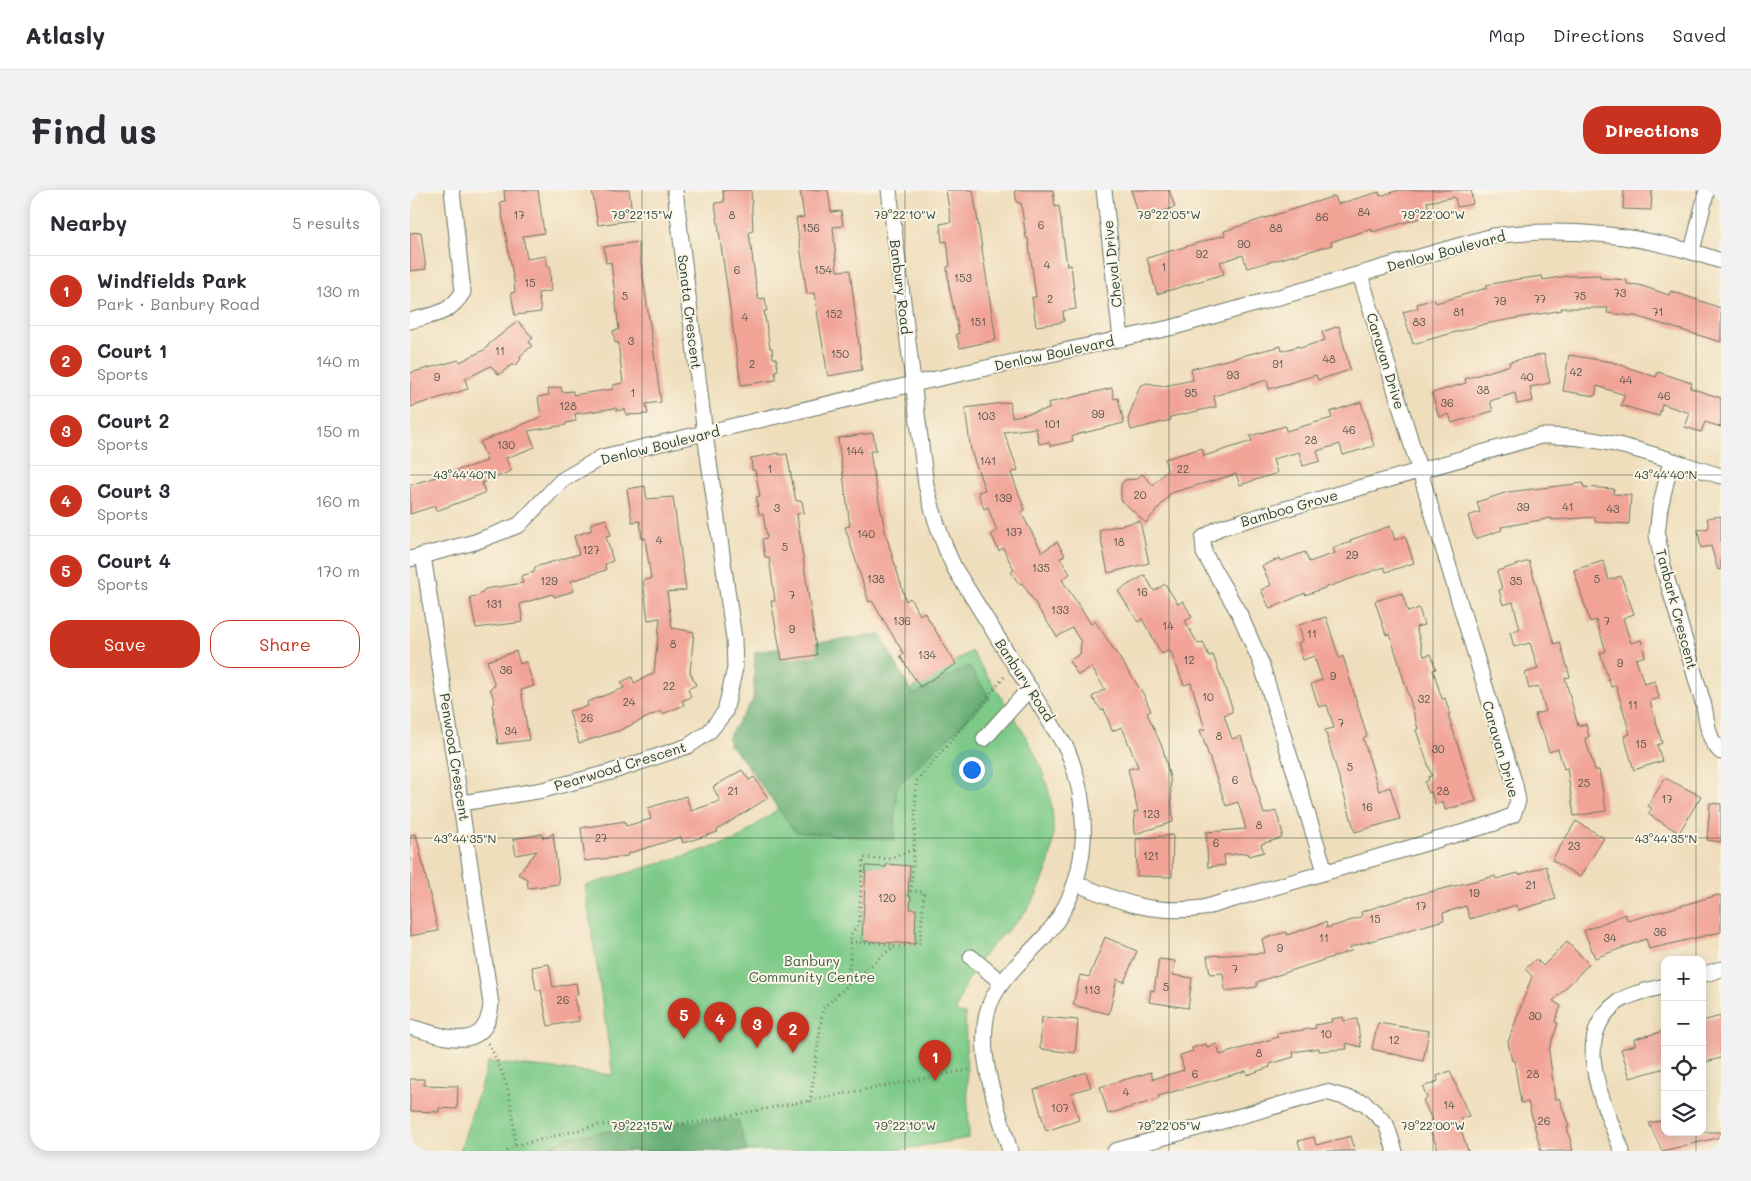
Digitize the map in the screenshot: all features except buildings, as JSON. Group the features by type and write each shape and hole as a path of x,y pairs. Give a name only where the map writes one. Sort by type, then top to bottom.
{"street":[{"path":"410,321 439,313 455,306 464,292 452,190"},
{"name":"Sonata Crescent","path":"675,190 705,434"},
{"name":"Banbury Road","path":"889,190 926,485 943,546 965,587 1058,731 1078,774 1085,828 1082,861 1065,907 1046,934 1002,983 988,1012 984,1044 986,1066 1010,1151"},
{"name":"Cheval Drive","path":"1104,190 1121,339"},
{"path":"1692,251 1707,190"},
{"name":"Denlow Boulevard","path":"417,557 475,542 519,525 562,480 602,457 913,384 1174,327 1493,236 1533,231 1617,234 1692,251 1721,261"},
{"name":"Caravan Drive","path":"1075,883 1131,905 1154,910 1178,911 1202,908 1495,823 1513,814 1518,801 1360,274"},
{"name":"Pearwood Crescent","path":"462,803 543,790 611,772 688,746 709,732 725,712 735,668 734,639 705,434"},
{"name":"Bamboo Grove","path":"1325,871 1261,663 1240,615 1204,553 1203,538 1219,528 1541,436 1570,435 1598,439 1721,476"},
{"name":"Tanbark Crescent","path":"1671,461 1660,508 1657,535 1663,566 1713,743 1721,752"},
{"name":"Penwood Crescent","path":"417,557 462,803 491,1004 490,1020 481,1032"},
{"path":"984,739 1030,688"},
{"path":"971,957 1002,983"},
{"path":"1706,974 1721,969"},
{"path":"1622,1151 1592,1066 1592,1046 1603,1016 1618,1002 1661,987"},
{"path":"410,1027 455,1039 469,1039 481,1032"},
{"path":"1115,1151 1326,1092 1365,1102 1386,1124 1395,1151"}],"path":[{"path":"810,1102 823,1008 892,947 920,943 924,892 911,891 916,782 1015,664"},
{"path":"848,985 850,942 851,934 858,924 863,858 889,859 914,849"},
{"path":"850,942 889,944 892,947"},
{"path":"481,1032 503,1068 514,1112 515,1146"},
{"path":"507,1151 515,1146 599,1125 692,1123 810,1102 986,1066"}],"green space":[{"path":"880,634 913,695 969,666 990,698 897,786 894,840 795,832 727,738 753,700 755,652"},
{"name":"Banbury Community Centre","path":"971,651 1031,746 1042,771 1050,797 1053,824 1051,853 1038,891 1021,917 979,961 966,984 956,1010 956,1012 965,1014 969,1138 893,1151 460,1151 488,1062 613,1075 585,886 736,840 787,802 728,744 735,737 901,696"},
{"path":"738,1120 747,1151 539,1151 570,1137 657,1124"}],"place":[{"name":"Court 4","path":"684,1039"},
{"name":"Court 3","path":"720,1043"},
{"name":"Court 2","path":"757,1048"},
{"name":"Court 1","path":"793,1053"},
{"name":"Windfields Park","path":"935,1081"}]}
